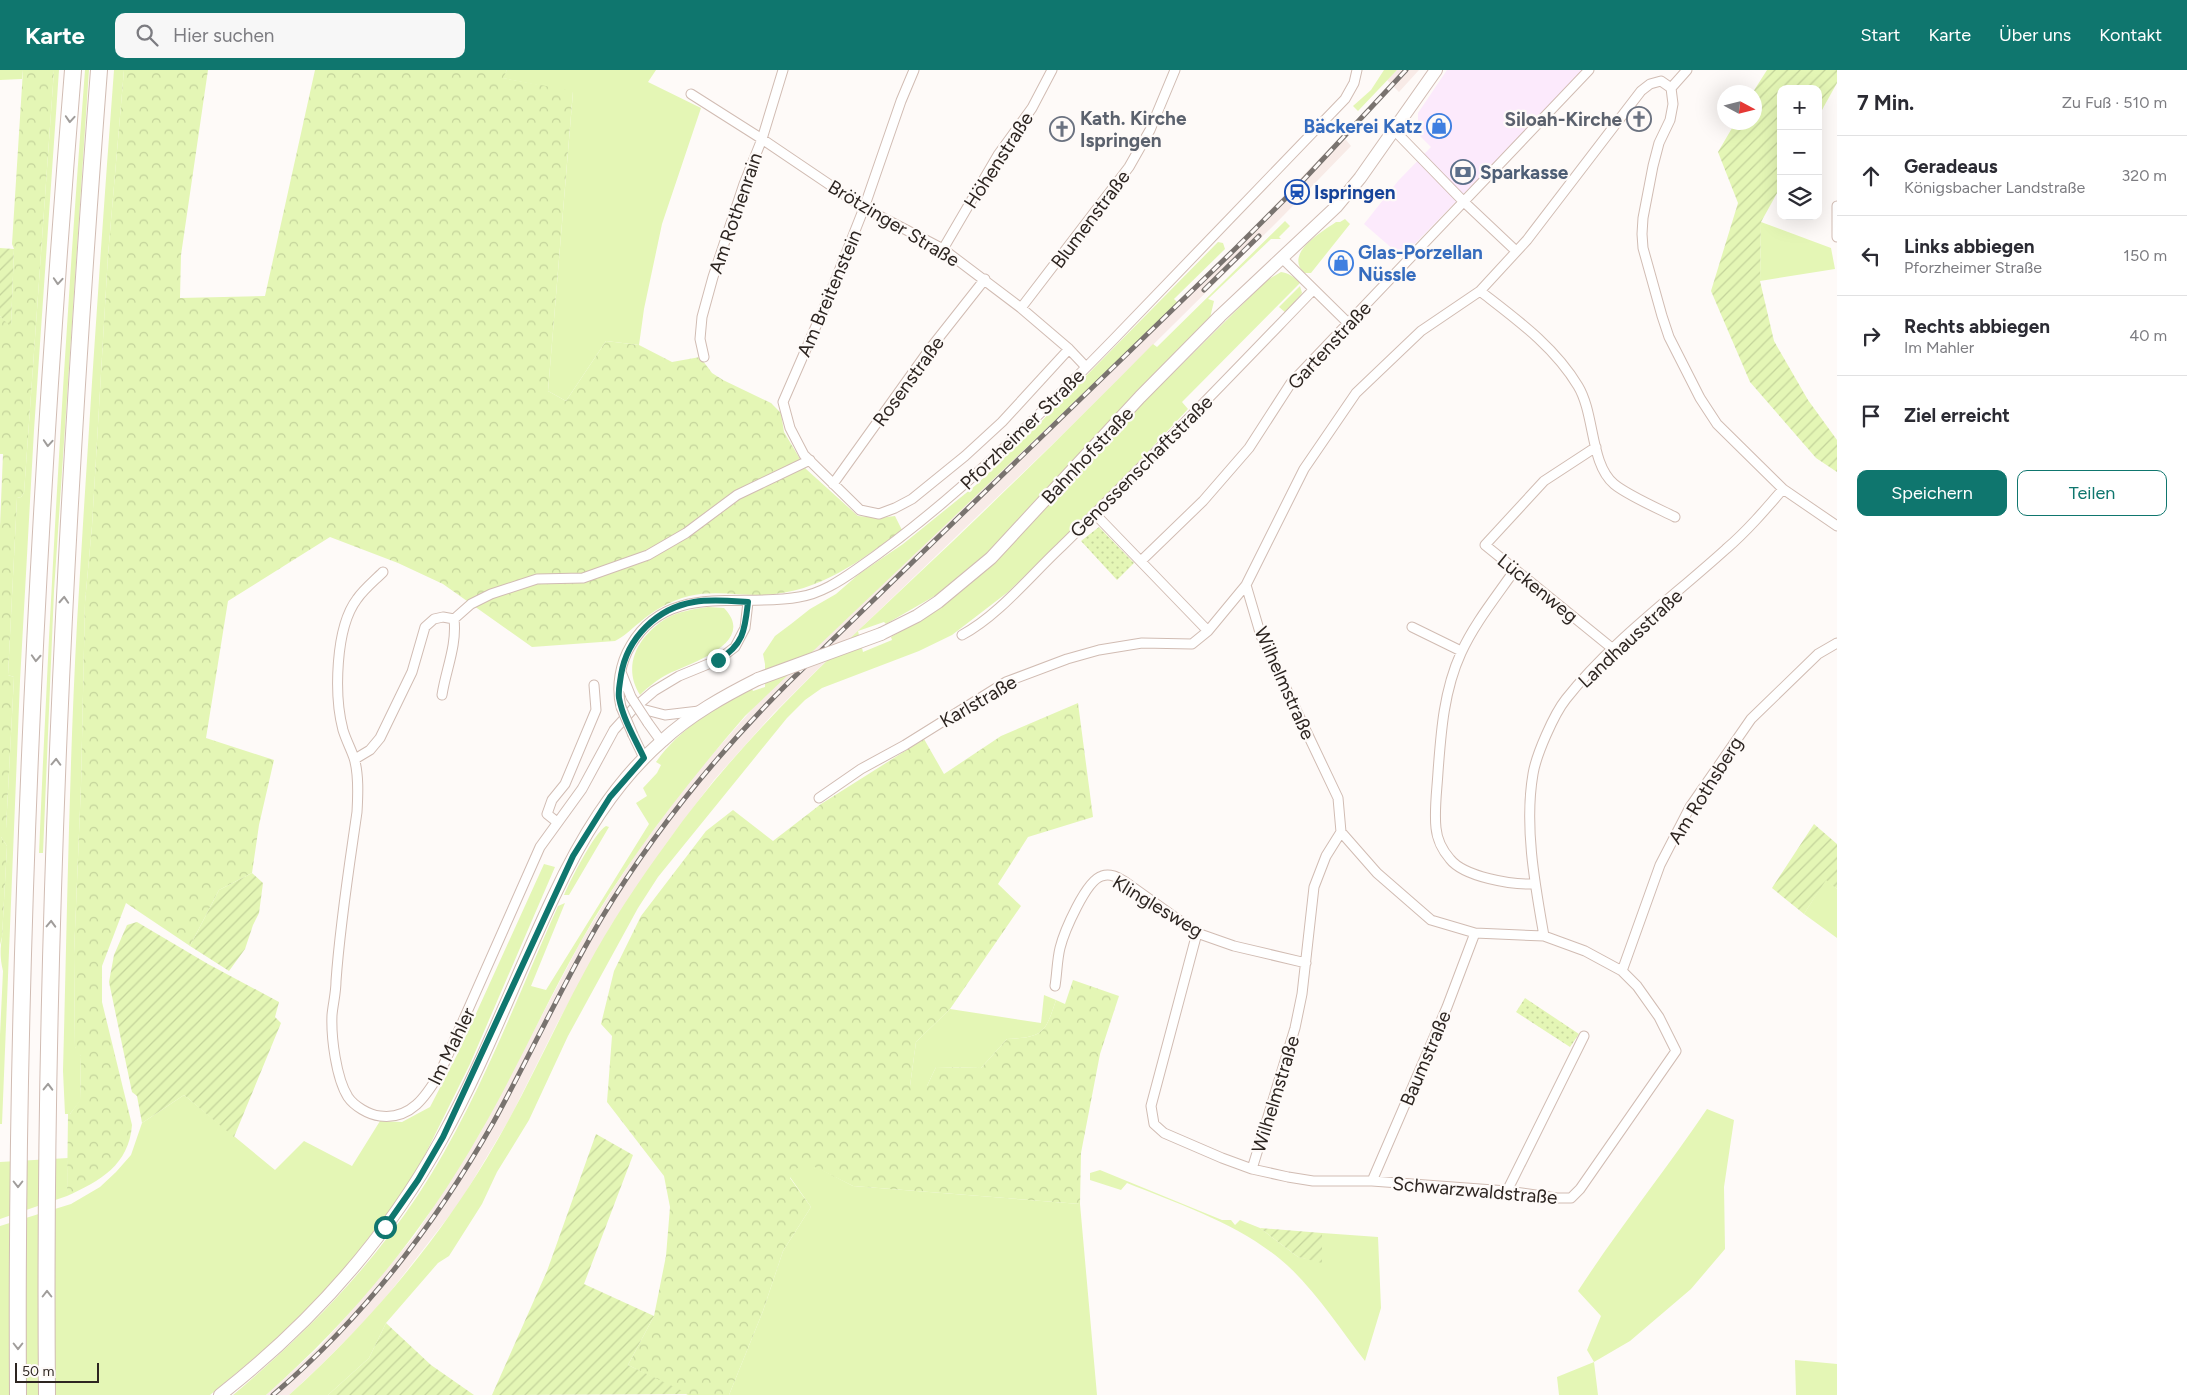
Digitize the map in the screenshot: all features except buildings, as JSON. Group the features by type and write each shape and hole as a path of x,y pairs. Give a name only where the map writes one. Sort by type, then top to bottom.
{"highway":[{"path":"18,1395 19,1135 36,656 45,485 73,70"},
{"path":"47,1395 47,1135 50,963 58,717 75,409 99,70"}],"main road":[{"name":"Bahnhofstraße","path":"220,1395 265,1358 325,1298 370,1246 400,1206 430,1160 459,1106 573,856 610,797 644,758 661,741 700,711 758,679 881,634 917,616 938,602 981,567 1014,534 1140,397 1220,316 1283,259 1340,202 1436,70"}],"street":[{"name":"Am Rothenrain","path":"704,357 700,340 702,317 726,236 762,139 784,70"},
{"name":"Am Breitenstein","path":"810,460 804,455 790,428 783,402 830,294 864,208 901,101 914,70"},
{"name":"Höhenstraße","path":"943,249 998,155 1032,108 1052,70"},
{"name":"Blumenstraße","path":"1021,308 1129,167 1150,130 1176,70"},
{"name":"Pforzheimer Straße","path":"644,758 621,707 618,691 625,655 634,640 646,626 674,607 695,602 748,602 803,597 827,587 856,570 932,513 967,483 1086,367 1345,99 1354,83 1357,70"},
{"name":"Gartenstraße","path":"1141,561 1203,501 1249,448 1291,383 1589,70"},
{"path":"1671,88 1687,70"},
{"path":"1246,585 1304,469 1356,393 1421,331 1480,291 1527,240 1641,91 1650,84 1661,81 1671,88 1673,104 1670,120 1659,143 1653,166 1643,218 1642,234 1643,248 1662,316 1670,337 1700,398 1717,424 1783,489 1837,526"},
{"name":"Brötzinger Straße","path":"691,94 864,208 943,249 1021,308 1069,349 1086,367"},
{"path":"1394,130 1463,201 1516,251"},
{"path":"1837,206 1837,237"},
{"path":"1283,259 1348,323"},
{"name":"Rosenstraße","path":"833,484 929,350 985,279"},
{"name":"Genossenschaftstraße","path":"962,634 971,630 996,609 1094,514 1313,290"},
{"path":"1480,291 1530,330 1568,370 1580,388 1590,412 1596,447 1604,471 1615,485 1675,517"},
{"path":"454,620 471,604 491,594 538,579 583,578 648,555 686,533 737,495 810,460 860,510 879,514 912,499 965,456 1002,422 1069,349"},
{"name":"Lückenweg","path":"1596,447 1544,482 1485,545 1514,571 1613,648"},
{"name":"Landhausstraße","path":"1544,936 1535,884 1530,830 1533,774 1544,742 1565,700 1613,648 1746,532 1783,489"},
{"path":"1094,514 1208,631"},
{"path":"1514,571 1483,615 1461,651 1451,677 1442,729 1436,830 1442,848 1451,861 1463,870 1522,885 1535,884"},
{"name":"Im Mahler","path":"383,572 356,600 343,632 338,675 338,704 343,729 355,759 358,792 357,812 337,956 332,1016 336,1061 348,1097 361,1109 379,1116 399,1116 410,1110 424,1099 440,1073 540,847 582,790 614,730 633,709 660,687 718,660 736,647 745,628 748,602"},
{"name":"Karlstraße","path":"819,798 861,769 1006,682 1067,659 1099,650 1142,643 1192,644 1208,631 1246,585"},
{"name":"Wilhelmstraße","path":"1246,585 1261,636 1338,798 1342,832 1326,856 1314,887 1302,994 1295,1028 1252,1168"},
{"path":"355,759 370,750 380,738 389,721 412,672 424,627 434,619 443,617 454,620"},
{"path":"442,695 450,669 455,633 454,620"},
{"path":"1412,627 1461,651"},
{"name":"Am Rothsberg","path":"1622,971 1660,865 1690,807 1751,719 1818,654 1837,643"},
{"path":"621,672 631,698 661,741"},
{"path":"557,822 547,814 552,800 565,784 596,710 594,685"},
{"path":"638,708 664,715 700,711"},
{"path":"1342,832 1377,873 1431,920 1475,933 1544,936 1586,950 1622,971"},
{"name":"Klinglesweg","path":"1055,986 1060,948 1077,907 1093,881 1101,876 1112,875 1124,881 1197,933 1234,946 1306,963"},
{"name":"Schwarzwaldstraße","path":"1197,933 1169,1032 1151,1106 1154,1124 1164,1133 1183,1142 1252,1168 1313,1181 1372,1181 1507,1190 1558,1198 1571,1198 1580,1190 1676,1051 1659,1017 1637,986 1622,971"},
{"name":"Baumstraße","path":"1372,1181 1447,1007 1475,933"},
{"path":"1507,1190 1584,1036"}],"shaded area":[{"path":"1397,70 1419,70 1399,92 1387,80"},
{"path":"1447,70 1584,70 1402,257 1364,224 1398,181 1431,147 1418,134 1418,113"},
{"path":"1342,135 1351,146 1283,216 1061,436 816,671 773,714 714,780 668,841 610,927 558,1022 510,1118 460,1202 371,1315 320,1366 289,1395 266,1395 320,1346 416,1234 480,1133 580,943 611,892 638,851 688,783 711,756 767,692 1225,257"}],"green space":[{"path":"0,70 23,70 22,79 0,80"},
{"path":"23,70 54,70 24,493 21,497 17,498 8,675 14,677 6,829 1,830 1,837 7,846 0,945 0,526 3,454 0,454 0,316 11,326 14,249 12,244"},
{"path":"54,70 59,70 34,430 20,681 2,1124 0,1124 0,1035 3,971 1,950 7,846 1,837 1,829 6,829 14,677 8,675 17,498 21,497 24,493"},
{"path":"85,70 89,70 54,591 43,853 39,853 59,462"},
{"path":"114,70 124,70 108,255 92,526 85,602 81,785 74,954 75,1047 81,1056 80,1101 70,1114 65,1114 63,1071 74,679"},
{"path":"124,70 208,70 181,255 180,298 265,296 315,70 507,70 503,78 573,91 548,391 566,401 606,341 639,345 672,362 700,357 712,373 771,403 781,413 784,432 806,469 858,516 880,518 895,516 902,530 855,563 804,588 785,593 765,595 718,593 689,596 675,600 656,610 615,641 532,647 443,584 398,563 330,537 228,601 206,738 274,760 259,825 252,873 219,890 190,946 126,903 102,966 102,1002 132,1125 130,1139 119,1161 111,1170 91,1184 67,1196 68,1114 70,1114 80,1100 81,1056 77,1053 75,1047 74,954 81,785 85,602 92,526 108,255"},
{"path":"507,70 656,70 648,82 701,108 662,224 644,309 639,345 606,341 566,401 548,391 573,92 502,78"},
{"path":"1384,70 1397,70 1358,111 1353,106 1371,90"},
{"path":"1767,70 1837,70 1837,83 1822,110 1822,85 1777,85 1777,193 1761,222 1760,281 1774,341 1808,400 1837,440 1837,472 1816,458 1750,382 1711,291 1738,203 1718,152 1731,130 1762,130 1762,85 1757,85"},
{"path":"1345,219 1350,224 1311,273 1304,273 1299,265 1299,258 1307,244 1322,231 1336,222"},
{"path":"1285,221 1290,226 1279,237 1281,239 1271,239 1208,299 1214,301 1210,318 1138,390 1000,540 970,569 938,594 886,624 884,622 859,631 1007,490 1153,344 1157,347"},
{"path":"1761,222 1831,248 1835,269 1760,281"},
{"path":"1218,242 1223,243 1225,249 1174,299 1178,303 745,716 678,797 617,883 567,966 480,1133 458,1170 410,1240 384,1273 328,1336 266,1395 233,1395 284,1350 333,1302 356,1277 418,1195 458,1126 494,1054 558,906 565,903 531,986 546,990 649,824 636,803 647,796 643,788 657,773 661,765 656,762 666,750 687,729 712,711 752,689 753,691 765,687 763,654 775,636 903,544 976,485 1023,440"},
{"path":"0,248 14,249 11,327 0,316"},
{"path":"1281,272 1286,273 1300,283 1182,402 1188,409 1099,504 1008,592 952,635 919,651 822,688 805,700 787,718 658,877 638,908 568,1036 529,1120 497,1172 482,1204 449,1256 438,1263 386,1323 369,1358 328,1395 289,1395 372,1313 445,1222 487,1158 526,1088 595,952 635,888 695,804 724,769 786,702 858,631 863,652 892,640 891,637 939,608 990,567 1130,416 1266,281"},
{"path":"1300,286 1302,293 1286,313 1279,307"},
{"path":"1099,527 1134,563 1117,580 1081,541"},
{"path":"708,607 724,608 732,620 733,632 727,641 704,658 661,678 640,695 632,673 633,662 641,642 648,633 667,618 682,612"},
{"path":"1078,703 1093,817 1028,837 998,884 1021,906 950,1009 916,1042 910,1086 927,1086 936,1067 981,1068 1007,1039 1028,1037 1041,1032 1049,1020 1056,1000 1065,1004 1073,980 1119,996 1100,1054 1081,1153 1080,1204 853,1186 803,1161 790,1178 811,1207 783,1251 763,1311 729,1395 688,1395 628,1365 654,1316 666,1256 670,1207 664,1176 607,1102 612,1036 601,1024 614,971 641,916 706,831 733,810 773,841 821,804 924,739 944,774 1001,736"},
{"path":"1814,824 1837,844 1837,889 1826,880 1804,914 1772,888"},
{"path":"606,826 609,827 569,895 564,895 589,847"},
{"path":"544,864 555,867 470,1064 413,1179 340,1276 272,1343 210,1395 0,1395 0,1226 71,1204 100,1187 131,1155 142,1123 184,1095 275,1170 304,1141 352,1166 380,1121 402,1122 430,1107 459,1051"},
{"path":"252,873 263,883 259,913 245,949 229,971 190,946 219,890"},
{"path":"1826,879 1837,889 1837,938 1804,914"},
{"path":"137,922 208,964 279,1002 275,1017 281,1023 234,1137 184,1095 142,1123 137,1096 132,1092 109,982 114,955 127,925"},
{"path":"1044,995 1056,1000 1049,1020 1041,1032 1028,1037 1007,1039 981,1068 936,1067 927,1086 910,1086 916,1042 950,1009 1041,1023"},
{"path":"1525,998 1579,1034 1570,1047 1516,1012"},
{"path":"1707,1109 1734,1120 1724,1187 1725,1249 1691,1289 1630,1341 1594,1362 1587,1350 1601,1316 1578,1291"},
{"path":"596,1134 633,1155 584,1284 654,1316 628,1365 689,1394 492,1395 547,1271"},
{"path":"68,1158 67,1196 0,1219 0,1162"},
{"path":"803,1160 853,1186 1080,1204 1097,1395 729,1395 763,1311 783,1251 811,1207 790,1177"},
{"path":"1100,1170 1222,1220 1231,1220 1235,1225 1240,1220 1260,1228 1298,1257 1322,1262 1322,1233 1378,1237 1381,1308 1365,1361 1303,1281 1292,1269 1263,1246 1206,1215 1127,1183 1121,1190 1090,1180 1090,1173"},
{"path":"1260,1228 1322,1233 1322,1263 1298,1257"},
{"path":"386,1323 431,1365 474,1395 328,1395 369,1358"},
{"path":"1795,1360 1837,1364 1837,1395 1796,1395"},
{"path":"1594,1362 1598,1395 1559,1395 1557,1377"}],"railway":[{"path":"273,1395 337,1335 395,1269 447,1198 493,1123 601,919 642,855 712,766 762,709 789,682 1296,188 1406,70"},
{"path":"1204,290 1259,236"}],"place":[{"name":"Siloah-Kirche","path":"1639,119"},
{"name":"Bäckerei Katz","path":"1439,126"},
{"name":"Kath. Kirche Ispringen","path":"1062,129"},
{"name":"Sparkasse","path":"1463,172"},
{"name":"Ispringen","path":"1297,192"},
{"name":"Glas-Porzellan Nüssle","path":"1341,263"}],"route":[{"path":"385,1227 418,1180 443,1137 573,856 610,797 644,758 627,722 619,699 618,691 625,655 634,640 646,626 674,607 695,602 748,602 745,628 741,638 736,647 718,660"}]}
